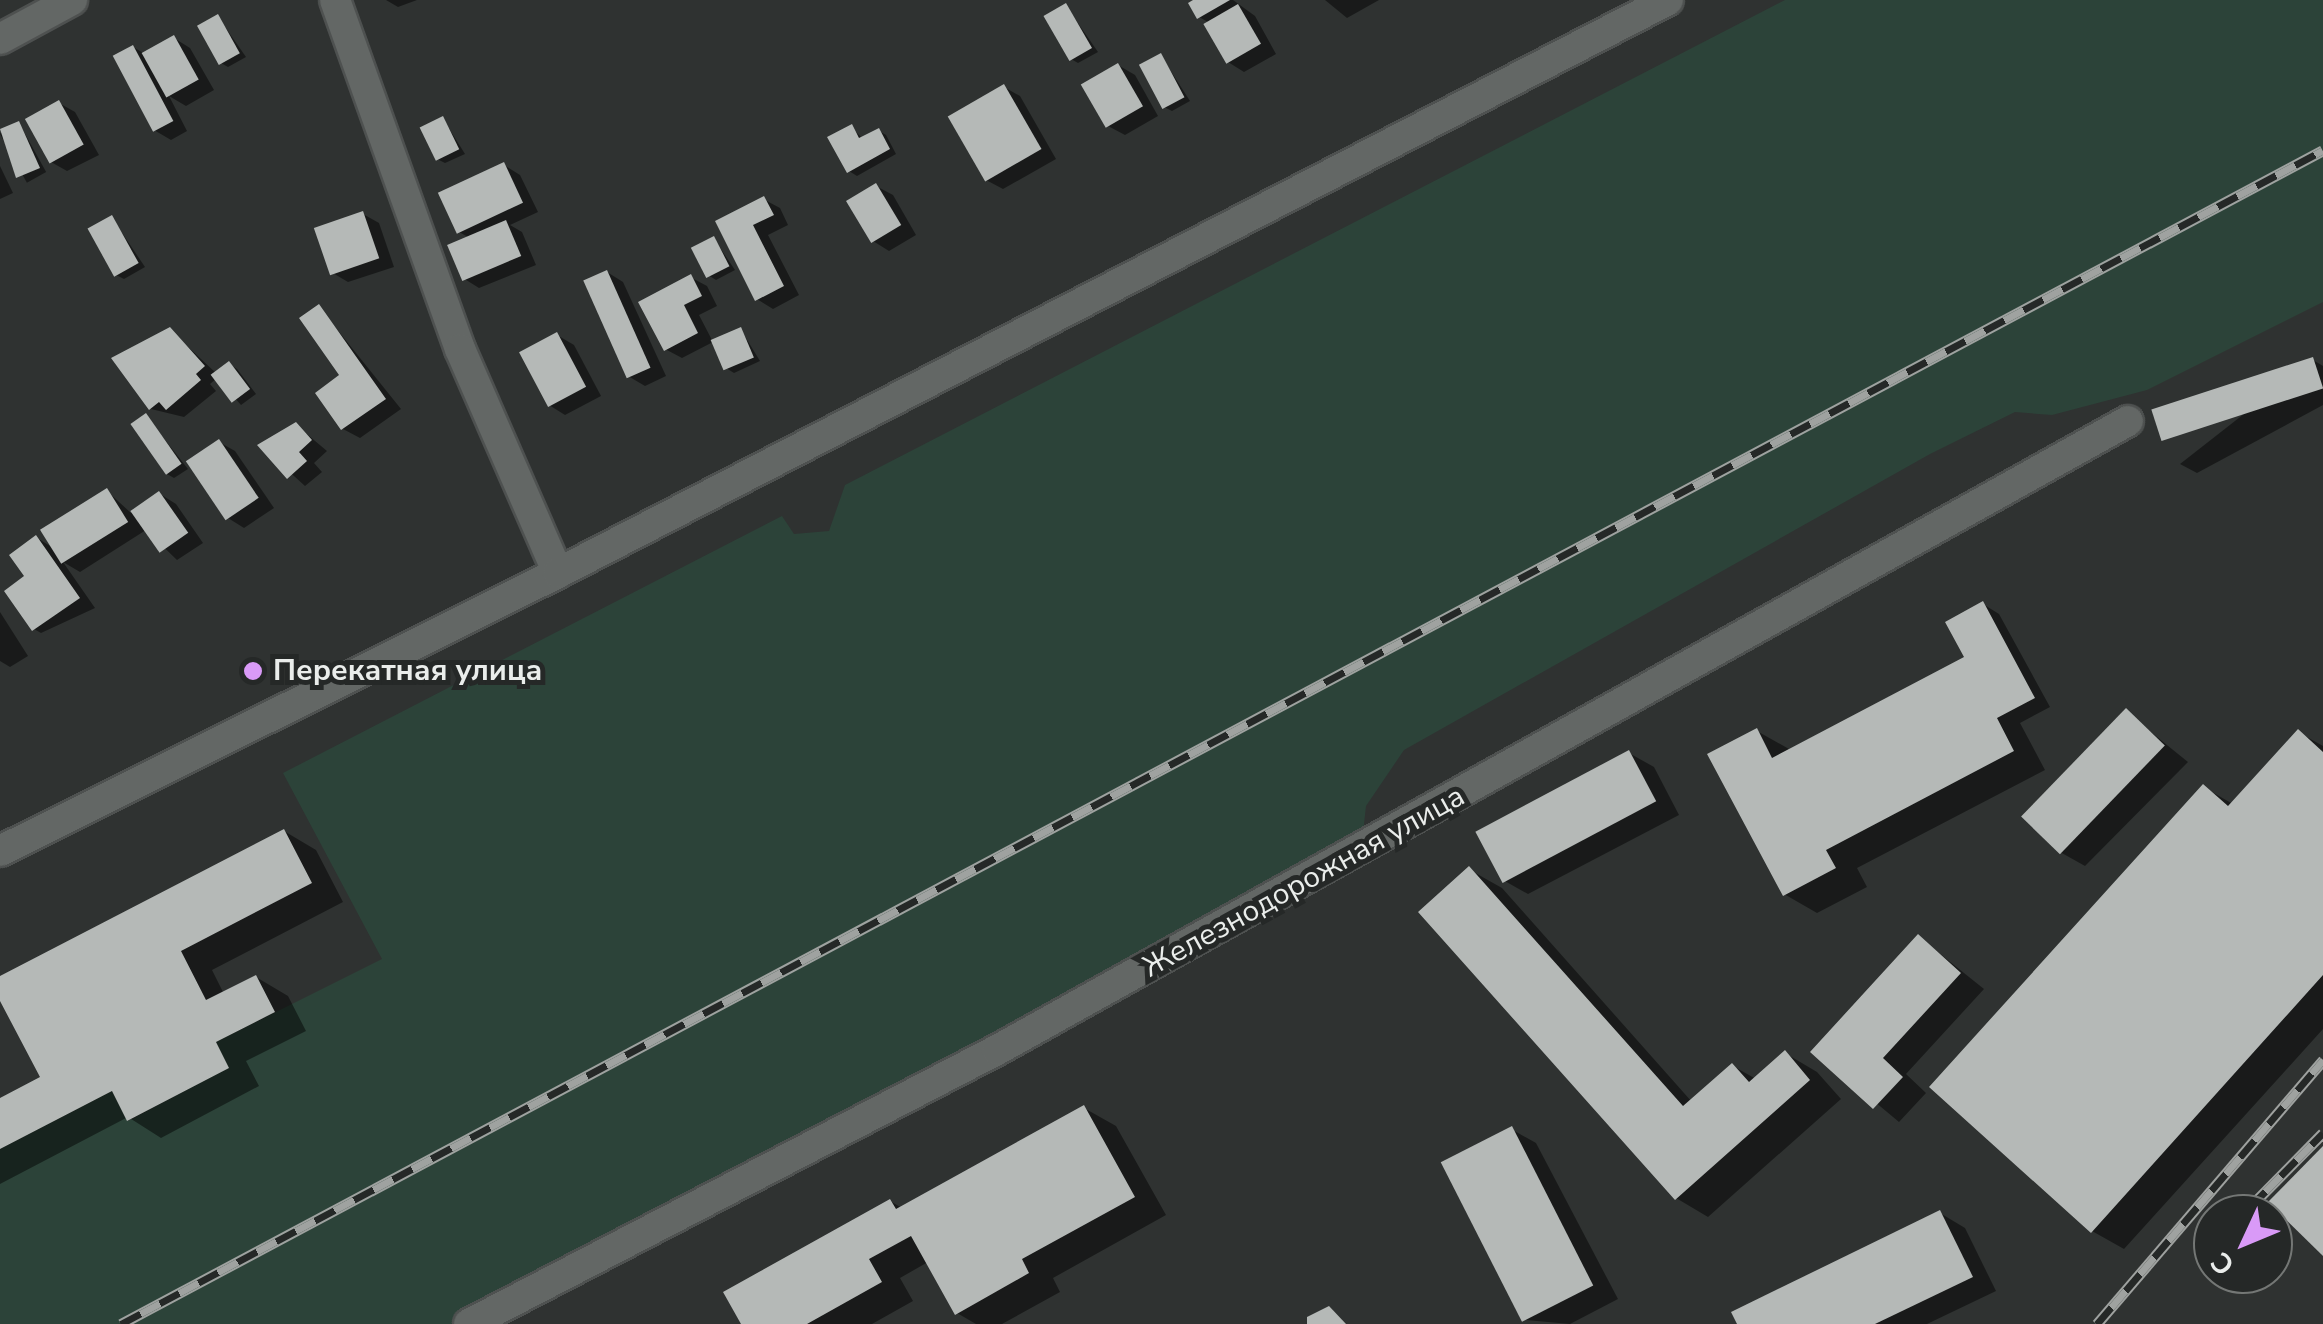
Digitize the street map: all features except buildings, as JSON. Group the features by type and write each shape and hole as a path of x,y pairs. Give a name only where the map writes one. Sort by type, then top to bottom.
{"street":[{"path":"0,39 72,0"},
{"path":"334,0 460,349 558,573"},
{"path":"0,851 558,573 1668,0"},
{"name":"Железнодорожная улица","path":"470,1324 997,1050 2128,421"}],"green space":[{"path":"1785,0 2323,0 2323,302 2147,390 2052,415 2015,412 1930,454 1404,750 1366,806 1361,851 469,1324 0,1324 0,1149 112,1091 128,1121 228,1068 216,1042 382,959 283,773 782,516 794,534 829,531 845,485"}],"railway":[{"path":"121,1324 2323,150"},
{"path":"2097,1324 2323,1060"},
{"path":"2263,1194 2323,1133"}],"place":[{"name":"Перекатная улица","path":"253,671"}]}
